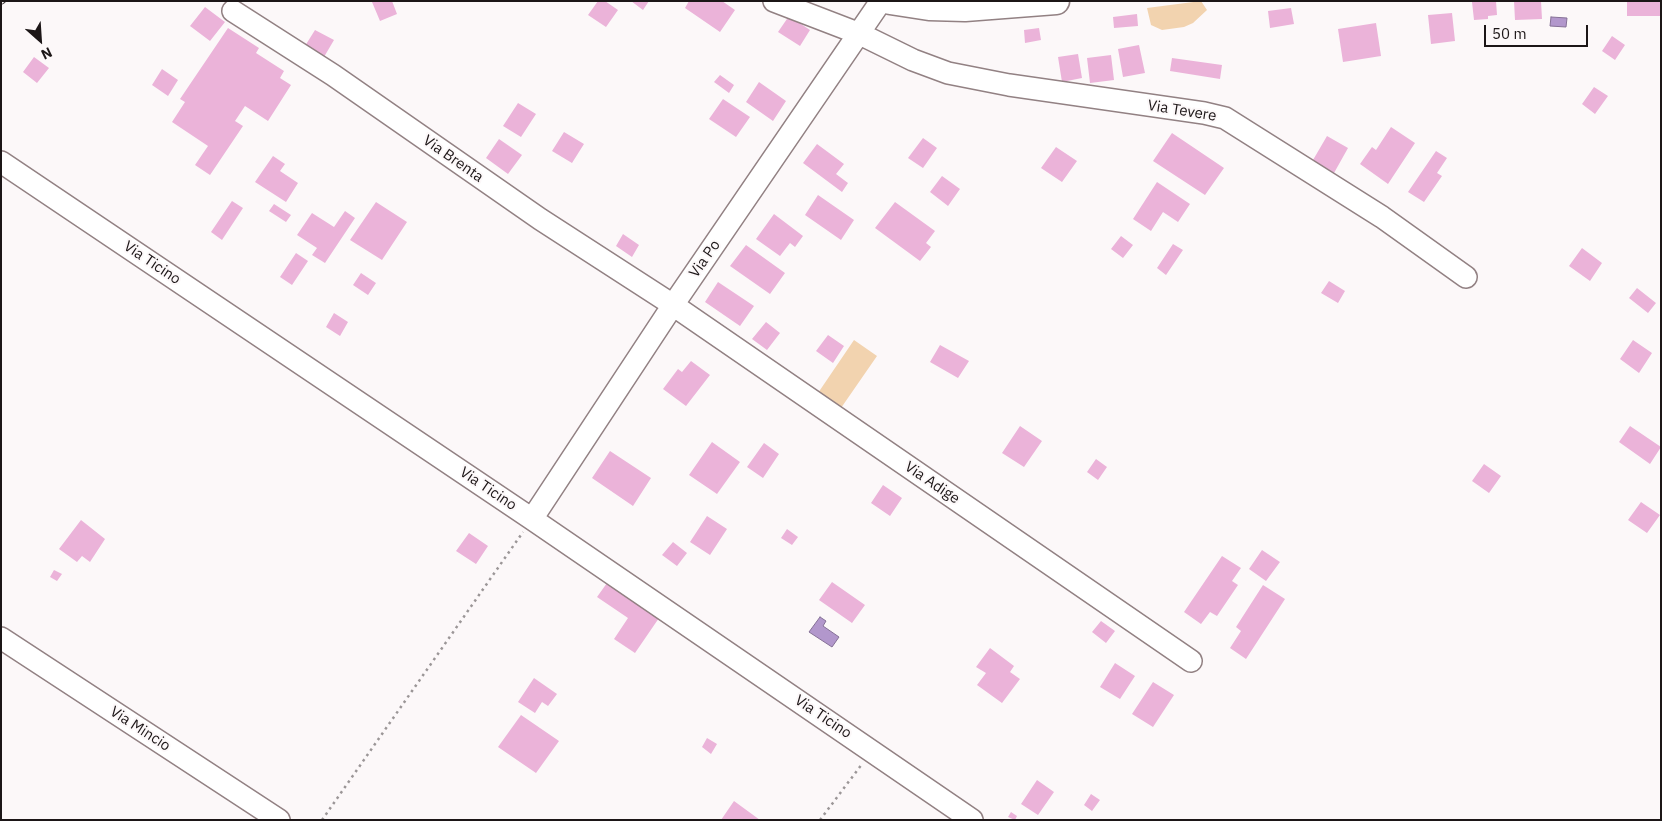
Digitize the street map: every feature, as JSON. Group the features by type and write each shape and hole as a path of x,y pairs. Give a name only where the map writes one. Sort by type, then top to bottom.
{"main road":[{"path":"890,1 929,7 965,8 1056,1"}],"street":[{"name":"Via Tevere","path":"774,1 860,34 925,65 964,76 1225,118 1382,217 1466,276"},
{"name":"Via Po","path":"532,518 673,305 881,1"},
{"name":"Via Brenta","path":"233,11 333,75 540,219 673,305"},
{"name":"Via Ticino","path":"1,162 532,518 972,820"},
{"name":"Via Adige","path":"673,305 1191,660"},
{"name":"Via Mincio","path":"1,638 278,820"}],"path":[{"path":"322,820 532,518"},
{"path":"820,820 872,750"}],"shaded area":[{"path":"1201,1 1207,10 1193,23 1184,27 1162,30 1151,25 1147,8"},
{"path":"1551,17 1567,18 1566,27 1550,26"},
{"path":"854,340 877,356 841,408 818,393"},
{"path":"820,617 826,621 823,626 839,637 832,647 809,632"}],"building":[{"path":"392,1 397,14 380,21 372,2"},
{"path":"598,1 605,1 618,10 606,27 588,15"},
{"path":"631,1 649,1 643,10"},
{"path":"689,1 722,1 735,10 720,32 685,8"},
{"path":"1496,1 1497,15 1488,16 1488,19 1474,20 1472,2"},
{"path":"1514,1 1541,1 1542,19 1515,20"},
{"path":"1627,1 1661,1 1661,16 1627,16"},
{"path":"205,7 225,22 210,41 190,26"},
{"path":"1291,8 1294,24 1270,28 1268,11"},
{"path":"1452,13 1455,41 1431,44 1428,15"},
{"path":"1137,14 1138,26 1114,28 1113,17"},
{"path":"789,16 810,30 800,46 778,32"},
{"path":"1376,23 1381,56 1343,62 1338,29"},
{"path":"228,28 259,48 256,53 284,71 280,78 291,85 268,121 245,106 235,121 243,126 210,175 195,165 208,146 172,122 185,102 180,99"},
{"path":"1039,28 1041,40 1025,43 1024,30"},
{"path":"315,30 334,40 324,57 305,46"},
{"path":"1612,36 1625,45 1615,60 1602,51"},
{"path":"1139,45 1145,73 1123,77 1118,49"},
{"path":"1078,54 1082,78 1062,82 1058,57"},
{"path":"1111,55 1114,80 1090,83 1087,58"},
{"path":"34,57 49,68 37,83 23,72"},
{"path":"1172,58 1222,65 1220,79 1170,71"},
{"path":"162,69 178,80 168,96 152,85"},
{"path":"720,75 734,85 729,93 714,82"},
{"path":"759,82 786,101 773,121 746,102"},
{"path":"1594,87 1608,96 1595,114 1582,104"},
{"path":"723,99 750,117 736,137 709,119"},
{"path":"518,103 536,114 521,137 503,126"},
{"path":"1391,127 1415,143 1388,184 1360,164 1372,147 1376,150"},
{"path":"564,132 584,144 572,163 552,151"},
{"path":"1172,133 1224,168 1205,195 1153,161"},
{"path":"1327,136 1348,148 1334,173 1313,160"},
{"path":"923,138 937,148 923,168 908,158"},
{"path":"499,139 522,155 508,174 486,158"},
{"path":"817,144 844,164 836,174 848,183 842,192 803,163"},
{"path":"1056,147 1077,161 1062,182 1041,168"},
{"path":"1436,151 1447,158 1437,173 1442,176 1424,202 1408,192"},
{"path":"273,156 285,164 280,171 298,183 286,202 255,182"},
{"path":"942,176 960,189 948,206 930,192"},
{"path":"1157,182 1190,204 1178,222 1163,212 1151,231 1133,219"},
{"path":"818,195 854,220 841,240 805,215"},
{"path":"232,201 243,208 222,240 211,232"},
{"path":"376,202 407,222 382,260 350,240"},
{"path":"895,202 935,231 926,243 931,247 920,261 875,228"},
{"path":"274,204 291,215 286,222 269,211"},
{"path":"345,211 355,218 325,263 312,255 317,248 297,235 312,213 334,227"},
{"path":"774,214 803,236 795,247 790,243 780,256 756,239"},
{"path":"623,234 639,245 632,257 616,246"},
{"path":"1121,236 1133,245 1123,258 1111,249"},
{"path":"1173,244 1183,250 1166,275 1157,268"},
{"path":"746,245 785,273 770,294 730,266"},
{"path":"1582,248 1602,263 1590,281 1569,266"},
{"path":"296,253 308,261 292,285 280,277"},
{"path":"361,273 376,283 368,295 353,285"},
{"path":"1329,281 1345,291 1338,303 1321,293"},
{"path":"718,282 754,306 740,326 705,302"},
{"path":"1637,288 1656,303 1648,313 1629,298"},
{"path":"334,313 348,322 340,336 326,327"},
{"path":"766,322 780,333 767,350 752,339"},
{"path":"828,335 844,346 833,363 816,351"},
{"path":"1633,340 1652,353 1639,373 1620,359"},
{"path":"940,345 969,361 958,378 930,362"},
{"path":"691,361 710,375 686,406 663,389 678,369 682,372"},
{"path":"1020,426 1042,441 1024,467 1002,453"},
{"path":"1630,426 1661,447 1650,464 1619,442"},
{"path":"712,442 740,462 717,494 689,475"},
{"path":"764,443 779,454 763,478 747,467"},
{"path":"610,451 651,478 633,506 592,478"},
{"path":"1096,459 1107,467 1098,480 1087,472"},
{"path":"1484,464 1501,476 1489,493 1472,481"},
{"path":"883,485 902,498 890,516 871,503"},
{"path":"1641,502 1660,515 1647,533 1628,520"},
{"path":"707,516 727,529 710,555 690,542"},
{"path":"81,520 105,539 90,562 82,556 77,562 59,549"},
{"path":"787,529 798,537 792,545 781,538"},
{"path":"469,533 488,546 476,564 456,551"},
{"path":"673,542 687,553 677,566 662,555"},
{"path":"1262,550 1280,562 1266,581 1249,569"},
{"path":"1222,556 1241,568 1232,581 1238,585 1217,616 1210,612 1201,624 1184,612"},
{"path":"54,570 62,574 57,581 50,577"},
{"path":"832,582 865,605 852,623 819,600"},
{"path":"607,583 659,618 635,653 614,639 628,618 597,597"},
{"path":"1263,585 1285,599 1246,659 1230,648 1241,631 1236,627"},
{"path":"1101,621 1115,631 1106,643 1092,632"},
{"path":"990,648 1014,666 1010,672 1020,679 1002,703 977,685 986,673 976,667"},
{"path":"1115,663 1135,676 1120,699 1100,687"},
{"path":"534,678 557,694 548,706 542,702 535,713 518,702"},
{"path":"1153,682 1174,695 1153,727 1132,714"},
{"path":"521,715 559,741 536,773 498,747"},
{"path":"707,738 717,744 711,754 702,747"},
{"path":"1037,780 1054,792 1038,815 1021,804"},
{"path":"1091,794 1100,800 1092,811 1084,805"},
{"path":"734,801 760,820 721,820"},
{"path":"1011,812 1017,816 1015,820 1008,817"}]}
